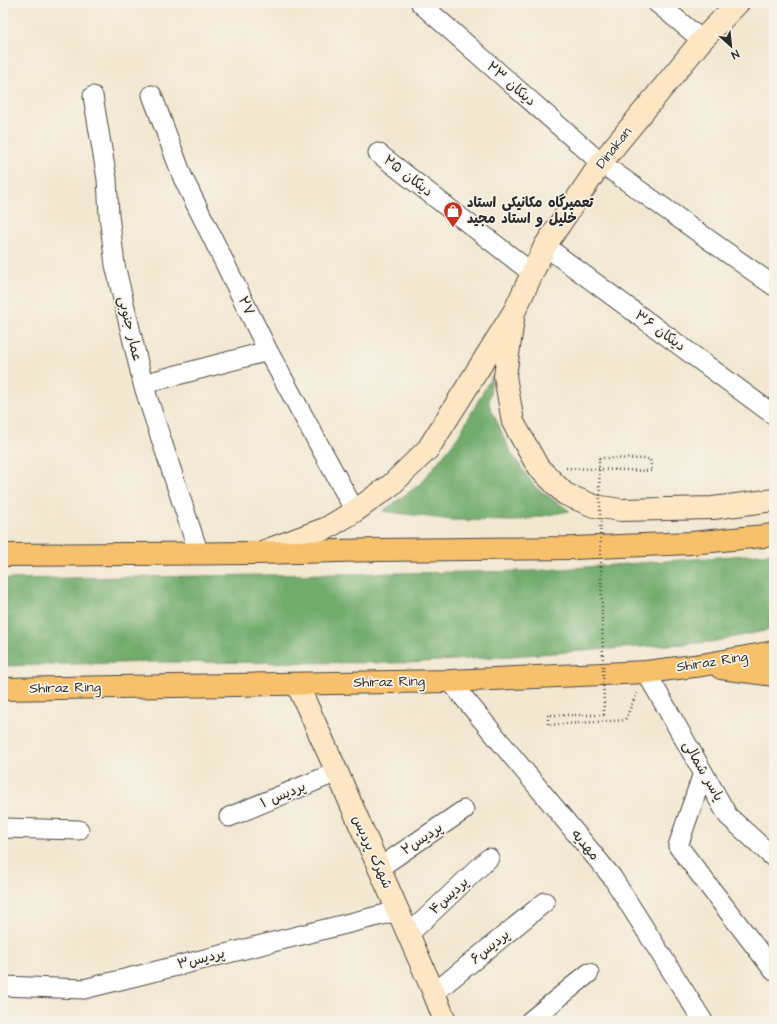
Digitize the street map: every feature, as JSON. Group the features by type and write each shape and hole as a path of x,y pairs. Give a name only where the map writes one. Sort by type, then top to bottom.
{"highway":[{"path":"3,555 257,554 394,550 573,548 691,543 774,535"},
{"name":"Shiraz Ring","path":"3,689 450,681 646,672 702,665 774,652"},
{"path":"702,665 774,675"}],"main road":[{"name":"Dinakan","path":"515,310 545,246 601,163 702,40 738,3"},
{"path":"515,310 505,376 513,422 538,467 565,494 594,506 621,510 713,508 774,500"},
{"path":"257,554 328,528 391,485 428,449 515,310"},
{"name":"شهرک پردیس","path":"297,684 398,910 445,1021"}],"street":[{"path":"657,3 702,40"},
{"name":"۲۳ دینکان","path":"421,4 601,163 774,286"},
{"name":"۲۷","path":"152,95 183,178 268,351 355,510"},
{"name":"عمار جنوبی","path":"92,96 107,179 109,215 115,266 143,384 199,554"},
{"name":"۲۵ دینکان","path":"378,153 532,273"},
{"name":"۳۶ دینکان","path":"545,246 774,415"},
{"path":"143,384 268,351"},
{"name":"یاسر شمالی","path":"646,672 728,816 774,858"},
{"name":"مهدیه","path":"450,681 612,877 703,1021"},
{"name":"پردیس ۱","path":"229,817 337,772"},
{"path":"703,773 678,846 774,971"},
{"name":"پردیس۲","path":"379,868 464,810"},
{"path":"3,828 78,830"},
{"name":"پردیس۴","path":"408,935 489,858"},
{"name":"پردیس۶","path":"434,992 545,902"},
{"name":"پردیس۳","path":"3,986 84,989 398,910"},
{"path":"530,1021 589,973"}],"path":[{"path":"538,467 652,471 650,459 599,458 604,715 548,714 548,725 625,720 646,672"}],"green space":[{"path":"492,376 489,404 510,451 535,487 570,511 516,521 451,520 383,511 420,484 458,437"},
{"path":"774,553 774,629 711,642 410,663 154,662 3,666 3,579 532,571"}],"place":[{"name":"تعمیرگاه مکانیکی استاد خلیل و استاد مجید","path":"453,228"}]}
